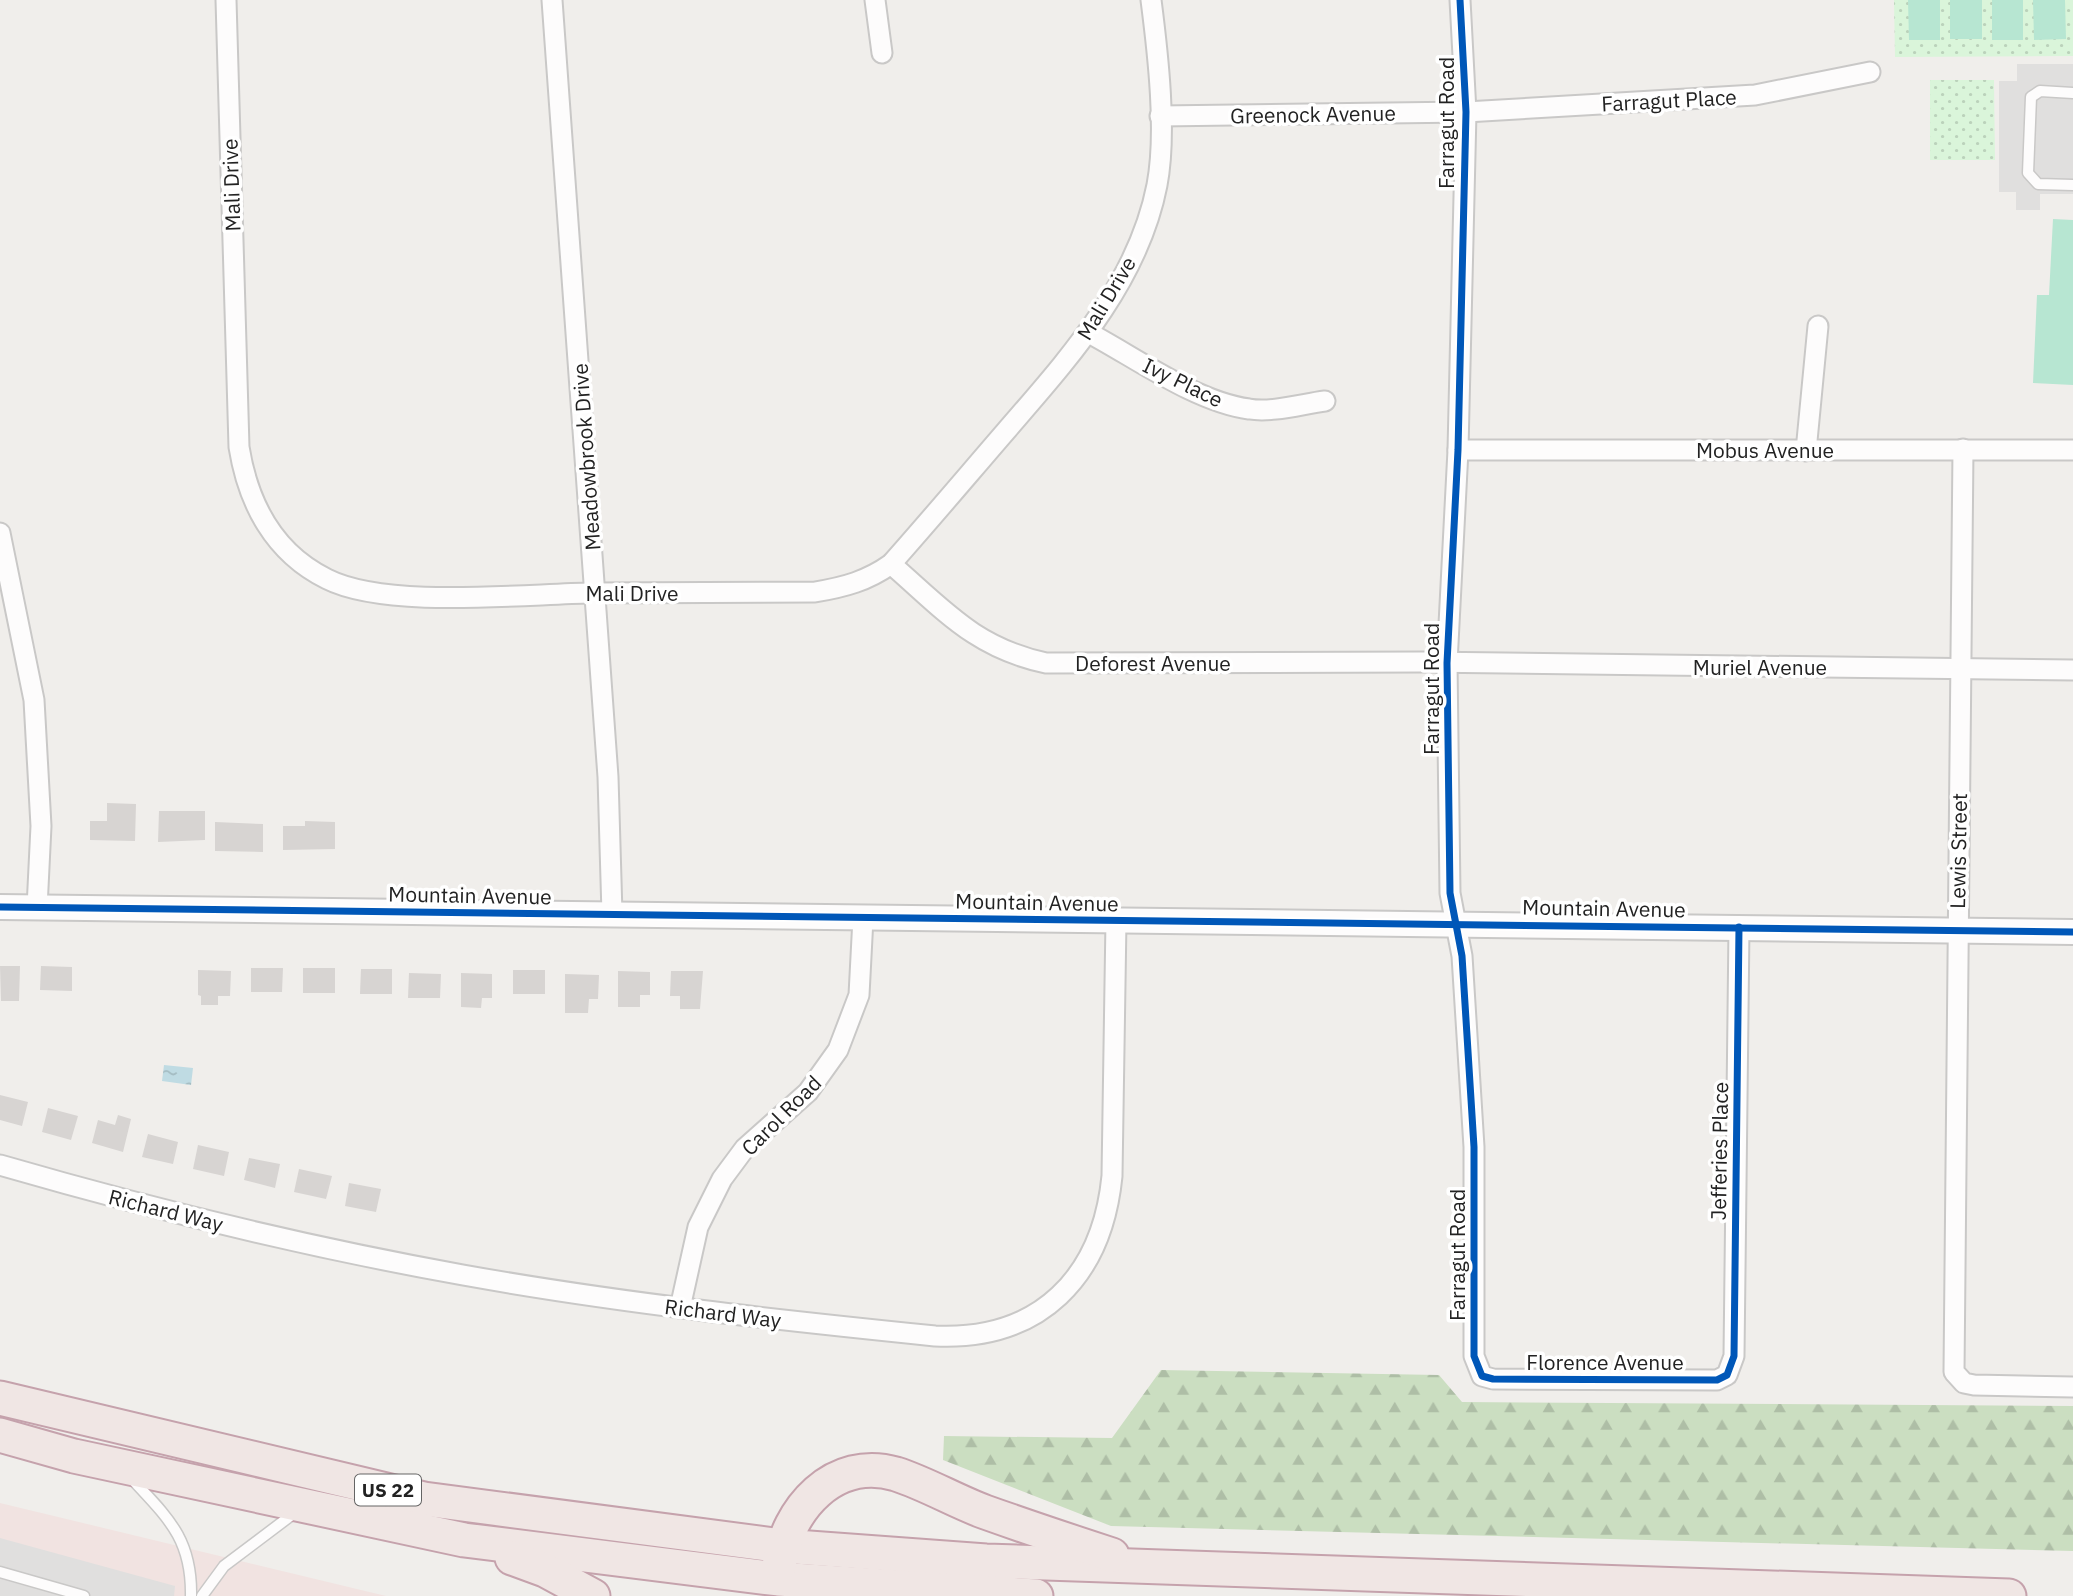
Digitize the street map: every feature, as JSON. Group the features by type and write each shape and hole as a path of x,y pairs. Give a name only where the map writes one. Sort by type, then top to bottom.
{"highway":[{"name":"US 22","path":"0,1398 424,1499 565,1520 746,1539 782,1546 986,1561 2009,1596"},
{"name":"US 22","path":"0,1435 120,1466 464,1540 741,1585 777,1583 924,1593 1036,1596"},
{"path":"777,1583 782,1546 799,1512 821,1486 839,1477 865,1471 895,1474 983,1512 1145,1566"},
{"path":"741,1585 746,1539"},
{"path":"464,1540 545,1570 593,1596"}],"street":[{"name":"Mali Drive","path":"226,0 239,447 244,478 255,507 270,531 303,565 328,580 353,588 423,597 595,593 815,593 849,587 871,579 891,564 1089,332 1120,282 1146,225 1158,184 1159,59 1151,0"},
{"name":"Meadowbrook Drive","path":"552,0 608,777 612,914"},
{"path":"875,0 882,54"},
{"name":"Farragut Road","path":"1460,0 1466,112 1458,450 1447,663 1450,893 1462,956 1474,1147 1474,1356 1482,1376"},
{"name":"Farragut Place","path":"1466,112 1755,95 1870,72"},
{"name":"Greenock Avenue","path":"1160,116 1466,112"},
{"path":"1806,451 1818,326"},
{"name":"Ivy Place","path":"1089,332 1208,398 1231,405 1253,410 1325,401"},
{"name":"Lewis Street","path":"1963,449 1953,1361 1957,1378 1974,1385 2073,1387"},
{"name":"Mobus Avenue","path":"1458,450 2073,450"},
{"path":"0,533 34,700 41,826 37,908"},
{"name":"Deforest Avenue","path":"891,564 970,633 995,648 1046,663 1447,663"},
{"name":"Muriel Avenue","path":"1447,663 2073,670"},
{"name":"Mountain Avenue","path":"0,907 2073,932"},
{"name":"Carol Road","path":"680,1308 698,1227 722,1179 745,1147 808,1092 838,1051 859,995 863,918"},
{"name":"Richard Way","path":"0,1165 113,1198 464,1275 680,1308 962,1337 1014,1324 1040,1311 1063,1292 1084,1267 1100,1239 1109,1209 1112,1176 1116,920"},
{"name":"Jefferies Place","path":"1727,1375 1734,1356 1739,927"},
{"name":"Florence Avenue","path":"1482,1376 1493,1380 1717,1380 1727,1375"}],"lane":[{"path":"2073,93 2040,91 2031,97 2028,173 2038,184 2073,185"},
{"path":"120,1466 172,1522 182,1539 190,1560 191,1596"},
{"path":"202,1596 224,1566 305,1506"},
{"path":"0,1572 85,1596"}],"shaded area":[{"path":"2017,64 2073,64 2073,194 2040,194 2040,210 2016,210 2016,192 1999,192 1999,81 2017,81"},
{"path":"0,1503 386,1596 0,1596"},
{"path":"0,1538 175,1586 174,1596 0,1596"}],"green space":[{"path":"1894,0 2073,0 2073,56 1895,57"},
{"path":"1908,0 1940,0 1940,40 1909,40"},
{"path":"1950,0 1982,0 1982,39 1950,39"},
{"path":"1992,0 2023,0 2023,40 1992,40"},
{"path":"2033,0 2065,0 2066,39 2034,40"},
{"path":"1930,80 1994,80 1995,160 1930,160"},
{"path":"2053,219 2073,220 2073,385 2033,383 2037,295 2049,295"},
{"path":"1161,1370 1439,1375 1462,1402 2073,1406 2073,1551 1111,1526 943,1460 944,1436 1112,1438"}],"water":[{"path":"164,1065 193,1068 191,1085 162,1081"}],"building":[{"path":"107,803 136,804 135,841 90,840 90,821 107,821"},
{"path":"159,811 205,811 205,840 158,842"},
{"path":"305,821 335,822 335,849 283,850 283,826 305,826"},
{"path":"215,822 263,824 263,852 215,851"},
{"path":"0,966 20,966 19,1001 1,1001"},
{"path":"41,966 72,967 72,991 40,990"},
{"path":"251,968 283,968 282,992 251,992"},
{"path":"303,968 335,968 335,993 303,993"},
{"path":"361,969 392,969 392,994 360,994"},
{"path":"198,970 231,971 230,996 218,996 218,1005 201,1005 201,996 198,995"},
{"path":"513,970 545,970 545,994 513,994"},
{"path":"618,971 650,972 650,995 640,995 640,1007 618,1007"},
{"path":"671,971 703,971 700,1009 680,1009 680,996 670,996"},
{"path":"409,973 441,974 440,998 408,998"},
{"path":"461,973 492,974 492,998 482,998 481,1008 461,1007"},
{"path":"565,974 599,975 598,999 589,999 588,1013 565,1013"},
{"path":"0,1095 28,1102 22,1126 0,1120"},
{"path":"48,1108 78,1116 71,1140 42,1132"},
{"path":"118,1115 131,1119 123,1152 92,1143 98,1120 115,1125"},
{"path":"148,1134 178,1142 173,1164 142,1157"},
{"path":"198,1145 229,1152 224,1176 193,1169"},
{"path":"249,1158 280,1164 275,1188 244,1180"},
{"path":"299,1169 332,1176 326,1199 294,1192"},
{"path":"349,1183 381,1189 376,1212 345,1206"}],"cycle path":[{"path":"1460,0 1466,112 1458,450 1447,663 1450,893 1462,956 1474,1147 1474,1356 1482,1376 1493,1379 1717,1380 1727,1375 1734,1356 1739,927"},
{"path":"0,907 2073,932"}]}
